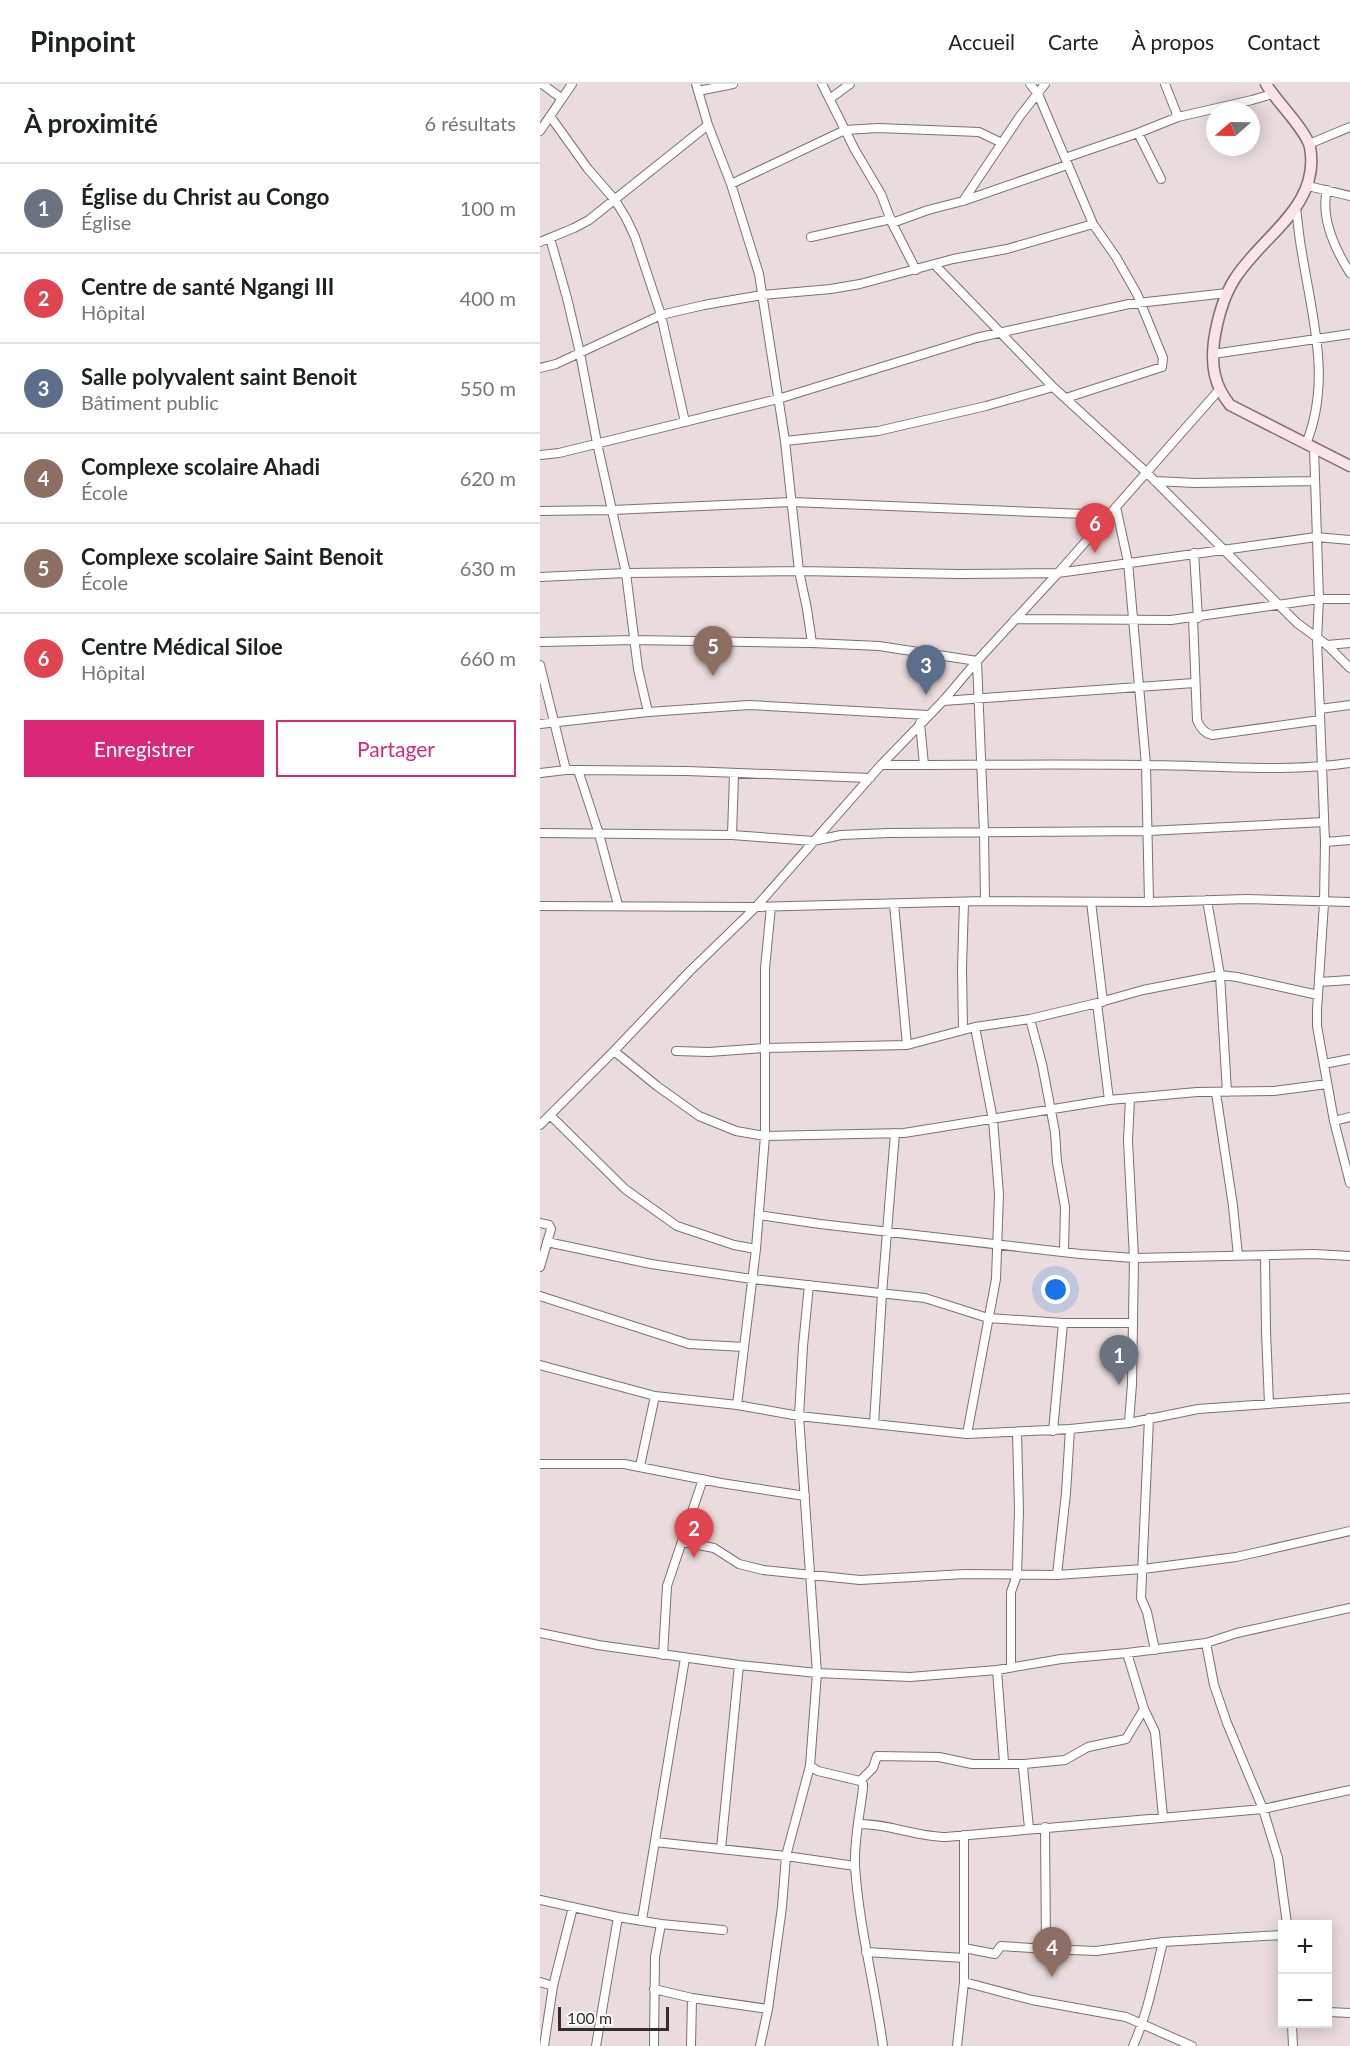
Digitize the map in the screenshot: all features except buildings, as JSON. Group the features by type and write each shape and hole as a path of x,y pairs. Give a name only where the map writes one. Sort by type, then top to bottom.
{"main road":[{"path":"1269,89 1309,144 1312,163 1308,186 1296,208 1246,264 1227,293 1216,332 1213,374 1219,390 1230,405 1350,466"}],"street":[{"path":"542,84 561,98"},
{"path":"540,131 572,84"},
{"path":"733,84 697,87 759,274 785,441 799,571 812,643"},
{"path":"822,84 881,194 891,221 916,270"},
{"path":"831,98 850,84"},
{"path":"1030,84 1038,94 1093,224 1116,257 1141,302 1162,352 1162,367 1066,398"},
{"path":"963,201 1020,116 1045,84"},
{"path":"1165,84 1178,117"},
{"path":"811,237 891,221 963,201 1178,117 1252,100 1269,89"},
{"path":"550,116 588,169 615,200 635,237 662,315 685,422"},
{"path":"540,242 589,220 708,125"},
{"path":"1309,144 1350,127"},
{"path":"731,184 845,130 890,128 979,132 1002,143"},
{"path":"1138,133 1161,178"},
{"path":"1308,186 1350,196"},
{"path":"1327,190 1324,209 1330,233 1349,271"},
{"path":"1296,208 1317,338 1319,376 1310,446 1315,481 1319,599 1317,639 1325,842 1317,1026 1334,1121 1350,1179"},
{"path":"540,368 556,364 662,315 704,305 762,296 841,288 962,256 1007,249 1093,224"},
{"path":"550,238 580,353 626,573 638,669 648,712"},
{"path":"935,265 1053,387 1146,472 1279,605 1350,668"},
{"path":"540,455 559,453 778,399 976,338 1141,302 1227,293"},
{"path":"1213,354 1350,334"},
{"path":"785,441 878,431 976,409 1053,387"},
{"path":"540,1125 689,972 756,907 881,765 943,701 1058,573 1219,390"},
{"path":"1155,481 1194,483 1315,481"},
{"path":"540,511 792,502 1109,515"},
{"path":"1116,507 1128,562 1146,765 1149,902"},
{"path":"540,577 626,573 799,571 1058,573 1316,537 1350,540"},
{"path":"1194,553 1196,618 1194,683 1197,720 1202,730 1212,735 1320,720"},
{"path":"1015,619 1196,618 1319,599 1350,599"},
{"path":"540,642 636,640 812,643 879,646 977,661"},
{"path":"1326,645 1350,643"},
{"path":"977,661 985,901"},
{"path":"540,665 566,770"},
{"path":"943,701 1194,683"},
{"path":"540,724 648,712 749,705 928,715"},
{"path":"1320,709 1350,705"},
{"path":"920,723 924,765"},
{"path":"881,765 1146,765 1235,768 1322,767 1350,763"},
{"path":"578,770 599,834 618,905"},
{"path":"540,773 578,770 870,778"},
{"path":"732,835 734,774"},
{"path":"540,834 732,835 813,841 841,835 1148,831 1324,822"},
{"path":"1325,842 1350,840"},
{"path":"540,906 771,907 985,901 1149,902 1246,899 1350,902"},
{"path":"1207,900 1220,975 1227,1092"},
{"path":"963,1030 964,902"},
{"path":"1091,902 1109,1100"},
{"path":"894,904 907,1045"},
{"path":"737,1405 756,1249 765,1136 765,968 771,907"},
{"path":"676,1052 907,1045 975,1027 1030,1018 1100,1003 1143,990 1220,975 1237,976 1318,995"},
{"path":"1320,982 1350,980"},
{"path":"1030,1018 1042,1064 1065,1207 1064,1252"},
{"path":"967,1434 996,1279 998,1245 999,1194 993,1120 975,1027"},
{"path":"614,1051 699,1116 736,1131 765,1136 895,1133 993,1120 1109,1100 1197,1092 1274,1091 1328,1084"},
{"path":"1324,1064 1350,1059"},
{"path":"1216,1093 1238,1256"},
{"path":"1129,1423 1134,1258 1128,1142 1130,1098"},
{"path":"551,1116 625,1190 677,1226 734,1245 756,1249"},
{"path":"1334,1121 1350,1117"},
{"path":"874,1424 895,1133"},
{"path":"759,1215 998,1245 1134,1258 1314,1254 1350,1256"},
{"path":"540,1223 551,1227 540,1267"},
{"path":"547,1242 651,1264 752,1279 925,1298 988,1318 1062,1323 1133,1323"},
{"path":"1265,1256 1269,1404"},
{"path":"760,2046 768,2009 782,1906 786,1856 810,1766 818,1673 799,1416 809,1286"},
{"path":"540,1296 689,1344 744,1347"},
{"path":"1053,1431 1062,1323"},
{"path":"540,1365 655,1396 737,1405 799,1416 967,1434 1053,1431 1129,1423 1198,1409 1350,1398"},
{"path":"640,1466 655,1396"},
{"path":"1149,1418 1141,1598 1147,1612 1155,1650"},
{"path":"1057,1575 1070,1429"},
{"path":"1011,1667 1011,1592 1017,1575 1017,1433"},
{"path":"540,1464 618,1463 804,1496"},
{"path":"663,1655 666,1586 703,1479"},
{"path":"682,1542 714,1548 744,1566 860,1580 965,1574 1057,1575 1143,1569 1236,1557 1350,1531"},
{"path":"540,1633 598,1645 739,1665 818,1673 910,1677 996,1670 1061,1659 1206,1643 1237,1633 1350,1608"},
{"path":"1206,1643 1214,1685 1227,1723 1263,1809 1278,1858 1286,1920"},
{"path":"1127,1653 1144,1708 1155,1732 1163,1817"},
{"path":"642,1920 685,1658"},
{"path":"721,1849 739,1665"},
{"path":"996,1670 1004,1762"},
{"path":"860,1781 873,1768 877,1756 939,1758 972,1764 1004,1762 1024,1764 1065,1760 1088,1747 1126,1739 1144,1708"},
{"path":"1024,1764 1029,1828"},
{"path":"810,1766 818,1771 860,1781 863,1784 855,1866 866,1952 883,2046"},
{"path":"858,1824 872,1824 927,1837 964,1835 1263,1809 1350,1790"},
{"path":"1045,1827 1046,1949"},
{"path":"957,2046 964,1982 964,1835"},
{"path":"655,1842 855,1866"},
{"path":"540,1900 618,1917 723,1930"},
{"path":"544,2046 554,1986 573,1907"},
{"path":"596,2046 618,1917"},
{"path":"654,2046 655,1957 661,1924"},
{"path":"964,1948 996,1954 1001,1946 1096,1951 1163,1942 1278,1935"},
{"path":"1133,2046 1143,2024 1163,1942"},
{"path":"866,1952 964,1959"},
{"path":"540,1982 554,1986"},
{"path":"964,1982 1032,2000 1125,2017 1192,2046"},
{"path":"654,1989 692,1998 768,2009"},
{"path":"691,2046 692,1998"},
{"path":"1332,2012 1350,2013"},
{"path":"1292,2028 1293,2046"}],"place":[{"name":"Centre Médical Siloe","path":"1095,553"},
{"name":"Complexe scolaire Saint Benoit","path":"713,676"},
{"name":"Salle polyvalent saint Benoit","path":"926,695"},
{"name":"Église du Christ au Congo","path":"1119,1385"},
{"name":"Centre de santé Ngangi III","path":"694,1558"},
{"name":"Complexe scolaire Ahadi","path":"1052,1977"}]}
